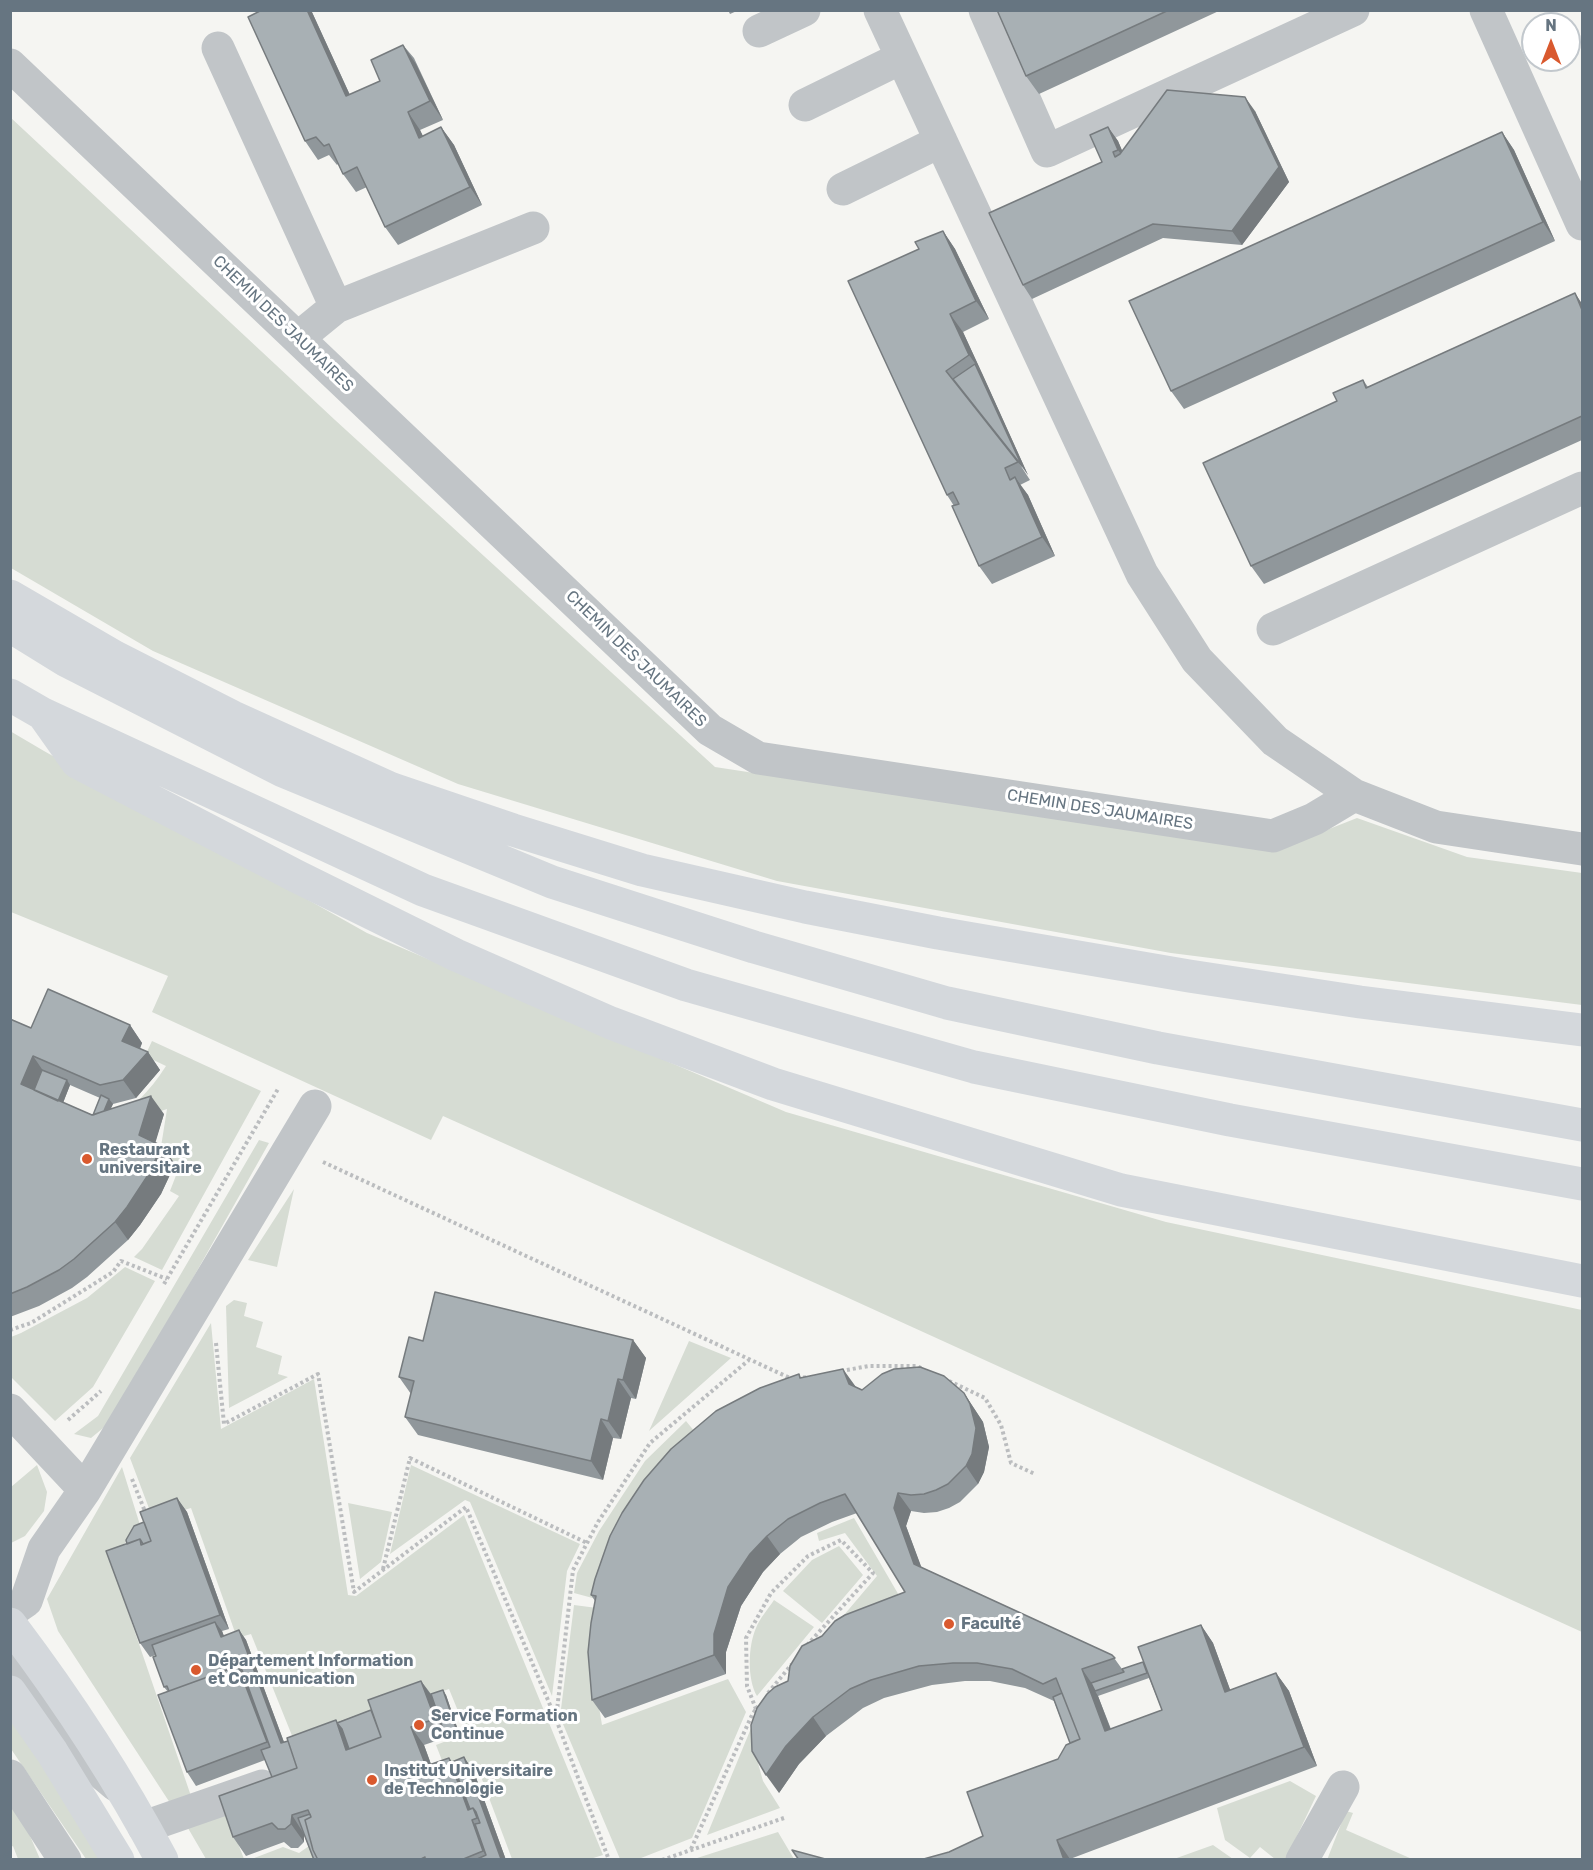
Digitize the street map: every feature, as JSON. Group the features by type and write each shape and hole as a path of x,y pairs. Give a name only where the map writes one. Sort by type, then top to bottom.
{"main road":[{"path":"10,596 115,657 233,717 392,789 642,870 805,907 938,933 1360,1002 1582,1030"},
{"path":"10,626 65,660 283,771 552,882 754,947 958,1005 1158,1048 1582,1125"},
{"path":"10,695 43,714 423,890 686,985 974,1067 1242,1122 1582,1184"},
{"path":"43,714 77,762 296,876 456,955 611,1023 773,1084 1121,1190 1582,1281"},
{"path":"10,1624 83,1727 162,1860"},
{"path":"10,1692 52,1752 118,1860"}],"street":[{"path":"759,31 804,10"},
{"path":"880,10 1142,574 1197,660 1275,741 1354,795 1437,827 1582,849"},
{"path":"985,10 1047,151 1353,10"},
{"path":"1486,10 1582,224"},
{"path":"218,48 336,308"},
{"path":"805,105 902,58"},
{"name":"CHEMIN DES JAUMAIRES","path":"10,65 710,730 758,758 1273,836 1314,819 1354,795"},
{"path":"843,189 941,141"},
{"path":"298,338 336,308 533,228"},
{"path":"1273,629 1582,488"},
{"path":"10,1612 26,1601 44,1549 85,1490 315,1106"},
{"path":"10,1410 85,1490"},
{"path":"10,1567 44,1549"},
{"path":"10,1656 79,1754 120,1788"},
{"path":"10,1776 65,1860"},
{"path":"144,1827 271,1783"},
{"path":"1302,1860 1343,1787"}],"path":[{"path":"161,1289 278,1089"},
{"path":"254,1131 792,1379 814,1376"},
{"path":"10,1330 31,1323 113,1272 121,1261 167,1279"},
{"path":"216,1341 224,1424 318,1374 354,1592 466,1507 556,1719 609,1860"},
{"path":"556,1719 573,1570 598,1522 650,1443 749,1360"},
{"path":"836,1372 869,1366 917,1366 927,1370"},
{"path":"946,1379 985,1398 1001,1425 1011,1463 1035,1474"},
{"path":"42,1444 101,1391"},
{"path":"383,1570 410,1458 587,1543"},
{"path":"756,1709 747,1686 746,1638 771,1593 808,1556 841,1540 873,1573 801,1653"},
{"path":"691,1850 752,1715 794,1662"},
{"path":"662,1860 784,1818"}],"shaded area":[{"path":"10,117 335,420 715,767 1042,817 1286,846 1357,818 1467,857 1582,873 1582,1005 1171,953 777,881 458,784 153,651 11,568"},
{"path":"10,731 367,933 786,1112 1166,1222 1582,1310 1582,1632 443,1116 431,1140 152,1012 168,976 11,912"},
{"path":"152,1041 261,1091 162,1270 134,1257 179,1196 170,1191 180,1165 160,1153 167,1109 107,1129 132,1107 166,1066 145,1056"},
{"path":"259,1140 269,1143 113,1420 91,1438 74,1434 98,1416"},
{"path":"294,1189 277,1267 248,1260"},
{"path":"125,1267 155,1281 93,1387 55,1421 11,1377 11,1337 87,1298"},
{"path":"234,1300 247,1303 244,1316 263,1322 256,1347 282,1356 278,1374 288,1377 229,1408 226,1306"},
{"path":"211,1323 221,1429 314,1379 348,1595 356,1596 464,1515 603,1855 590,1859 512,1859 477,1766 448,1776 436,1745 467,1733 449,1689 295,1743 251,1634 237,1638 191,1508 153,1519 130,1458"},
{"path":"689,1341 731,1358 649,1431"},
{"path":"686,1421 695,1432 600,1600 574,1593 577,1573 599,1531 645,1461"},
{"path":"37,1465 47,1492 44,1511 25,1536 11,1543 11,1487"},
{"path":"411,1465 580,1544 567,1571 552,1696 470,1502 465,1500 390,1554"},
{"path":"122,1467 140,1525 111,1562 192,1799 172,1806 58,1631 47,1599"},
{"path":"348,1503 392,1512 381,1562 360,1579"},
{"path":"854,1518 904,1604 833,1628 877,1576 845,1533 819,1541 817,1533"},
{"path":"839,1546 863,1575 822,1623 783,1591 812,1560"},
{"path":"774,1600 814,1627 757,1696 750,1672 751,1644 758,1624"},
{"path":"574,1605 597,1608 595,1683 602,1725 728,1679 746,1712 692,1838 636,1860 620,1859 560,1717"},
{"path":"10,1711 107,1859 86,1859 11,1749"},
{"path":"754,1721 762,1728 758,1763 763,1781 780,1808 707,1835"},
{"path":"1290,1781 1316,1796 1286,1859 1275,1859 1260,1847 1250,1858 1225,1840 1217,1808"},
{"path":"10,1799 20,1813 40,1859 18,1859 13,1846 11,1847"},
{"path":"225,1809 244,1859 206,1859 185,1823"},
{"path":"1346,1811 1353,1813 1346,1830 1412,1859 1327,1860"},
{"path":"778,1832 794,1859 694,1859"},
{"path":"1213,1845 1233,1859 1174,1859"},
{"path":"309,1846 314,1859 249,1860 283,1847 299,1853"}],"building":[{"path":"262,10 307,10 346,96 380,81 371,60 403,45 430,101 408,112 419,138 441,127 470,187 385,227 357,167 343,174 329,144 324,146 316,137 305,141 248,17"},
{"path":"997,10 1169,10 1026,76"},
{"path":"1167,90 1245,97 1279,167 1232,231 1153,224 1023,285 989,213 1102,162 1090,135 1108,127 1118,150 1113,152 1115,157 1120,154"},
{"path":"1502,132 1543,222 1171,391 1129,301"},
{"path":"943,231 976,301 950,314 969,355 946,371 1018,462 1005,468 1010,480 1015,477 1042,537 979,566 952,506 959,504 953,492 947,495 848,281 919,249 915,242"},
{"path":"1575,293 1582,310 1582,416 1251,566 1203,463 1337,401 1333,393 1363,380 1366,388"},
{"path":"975,364 1022,466 953,379"},
{"name":"Restaurant universitaire","path":"48,989 130,1025 122,1041 148,1052 123,1080 100,1085 33,1056 21,1084 92,1115 151,1096 139,1135 162,1146 148,1175 115,1222 59,1270 10,1294 10,1019 31,1028"},
{"path":"42,1070 67,1080 58,1101 34,1090"},
{"path":"101,1095 109,1099 104,1111 93,1115"},
{"path":"435,1292 633,1340 623,1380 618,1379 608,1421 601,1419 591,1461 405,1417 414,1381 399,1377 409,1337 423,1341"},
{"name":"Faculté","path":"920,1367 944,1376 964,1393 970,1404 976,1428 972,1454 966,1466 948,1484 924,1494 898,1493 894,1508 914,1564 1112,1655 1115,1658 1082,1669 1105,1731 1162,1710 1138,1647 1201,1625 1225,1692 1276,1673 1304,1747 1057,1840 1064,1860 920,1860 949,1852 983,1836 967,1792 1058,1759 1066,1745 1080,1739 1056,1678 1043,1684 1012,1669 977,1663 919,1666 871,1680 850,1689 813,1717 786,1746 766,1775 752,1751 751,1725 757,1708 767,1694 788,1681 790,1666 802,1646 822,1636 835,1621 845,1615 905,1592 845,1494 788,1519 750,1554 728,1587 714,1634 714,1655 592,1700 588,1652 596,1596 591,1595 595,1579 610,1536 622,1513 644,1480 671,1449 716,1411 760,1388 799,1374 800,1378 843,1369 849,1384 862,1390 882,1374 894,1369"},
{"path":"177,1498 220,1615 140,1643 106,1551 140,1539 141,1545 151,1541 140,1512"},
{"path":"144,1522 151,1541 143,1544 140,1539 127,1544 126,1540 134,1526"},
{"path":"215,1622 221,1637 239,1630 281,1743 288,1741 297,1768 272,1777 261,1750 270,1747 242,1670 238,1666 169,1691 167,1686 164,1687 153,1657 156,1656 152,1645"},
{"path":"1143,1662 1147,1673 1095,1691 1091,1683 1124,1672 1122,1669"},
{"path":"238,1666 267,1742 187,1772 158,1695"},
{"name":"Institut Universitaire de Technologie","path":"421,1681 435,1719 411,1727 426,1766 449,1758 468,1810 473,1808 477,1818 472,1820 483,1851 461,1860 425,1860 425,1857 419,1860 318,1860 305,1820 311,1817 308,1810 292,1815 291,1824 285,1829 278,1829 272,1823 233,1837 219,1796 297,1768 287,1738 336,1720 346,1750 381,1737 368,1700"},
{"path":"443,1690 456,1728 444,1732 431,1694"},
{"path":"1062,1693 1080,1739 1070,1743 1053,1697"},
{"path":"371,1710 381,1737 349,1749 342,1729 337,1723"},
{"path":"464,1757 500,1860 475,1860 486,1855 475,1824 480,1823 476,1812 473,1808 470,1809 452,1762"},
{"path":"310,1814 311,1817 305,1820 318,1860 314,1860 298,1818"},
{"path":"792,1850 829,1860 799,1860"}],"place":[{"name":"Restaurant universitaire","path":"87,1159"},
{"name":"Faculté","path":"949,1624"},
{"name":"Département Information et Communication","path":"196,1670"},
{"name":"Service Formation Continue","path":"419,1725"},
{"name":"Institut Universitaire de Technologie","path":"372,1780"}]}
